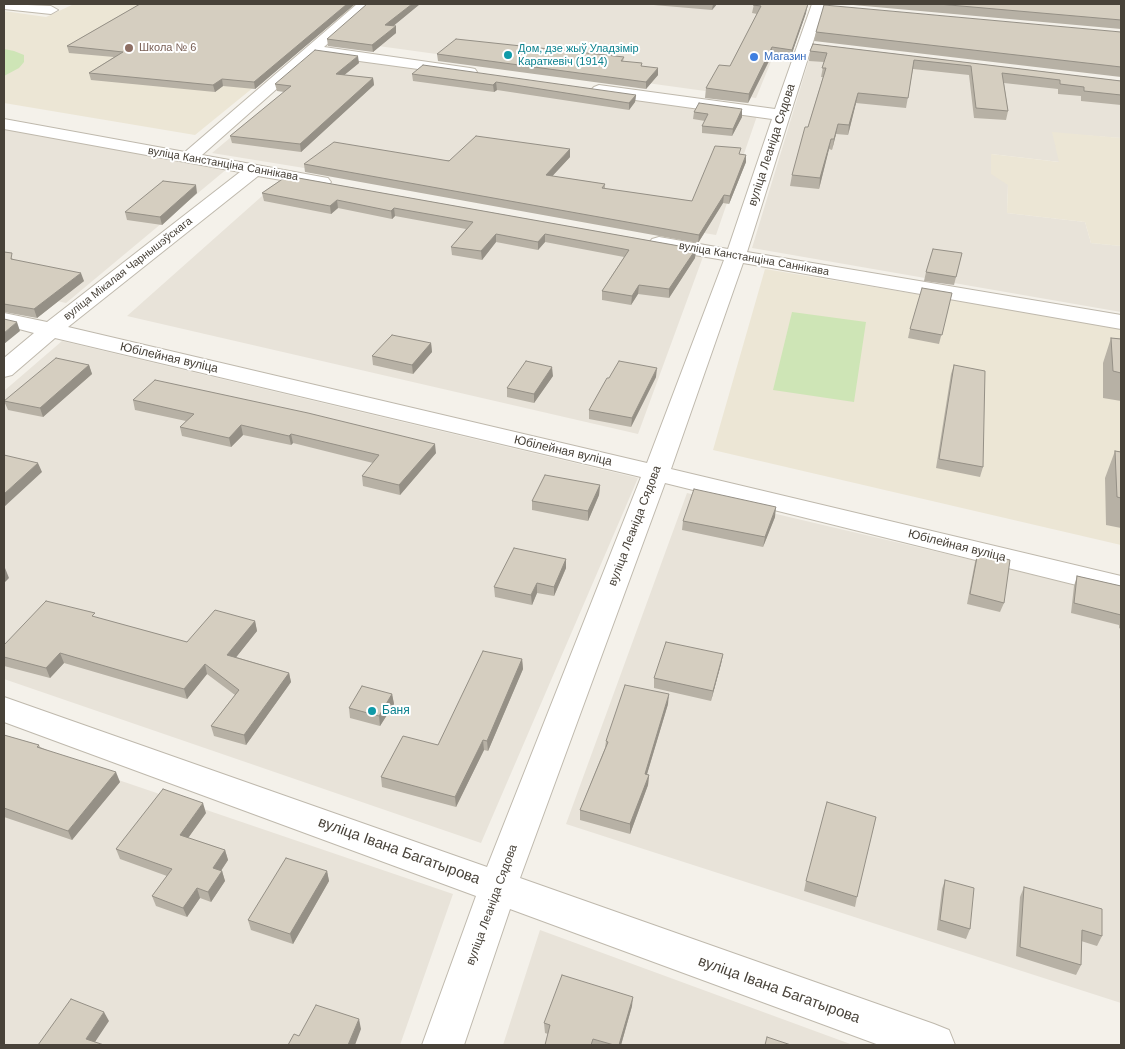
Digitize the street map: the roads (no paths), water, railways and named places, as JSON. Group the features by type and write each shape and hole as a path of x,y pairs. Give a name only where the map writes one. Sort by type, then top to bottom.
{"street":[{"path":"188,158 365,4"},
{"path":"4,6 50,10"},
{"name":"вуліца Леаніда Сядова","path":"443,1045 498,887 656,473 735,256 781,115 810,47 815,6"},
{"path":"313,50 488,74"},
{"path":"586,88 781,115"},
{"name":"вуліца Канстанціна Саннікава","path":"4,124 342,186"},
{"name":"вуліца Мікалая Чарнышэўскага","path":"4,370 51,330 254,170"},
{"name":"вуліца Канстанціна Саннікава","path":"637,239 1121,322"},
{"name":"Юбілейная вуліца","path":"4,319 656,473 1121,586"},
{"name":"вуліца Івана Багатырова","path":"4,709 934,1045"}],"place":[{"name":"Школа № 6","path":"129,48"},
{"name":"Дом, дзе жыў Уладзімір Караткевіч (1914)","path":"508,55"},
{"name":"Магазин","path":"754,57"},
{"name":"Баня","path":"372,711"}]}
